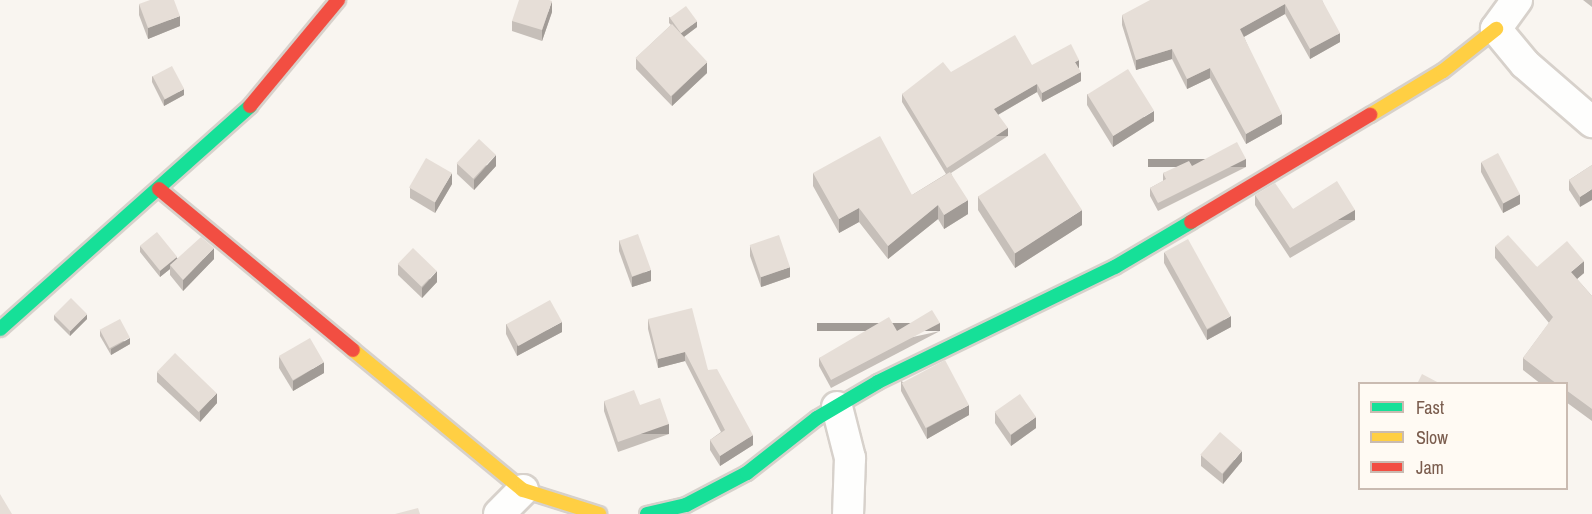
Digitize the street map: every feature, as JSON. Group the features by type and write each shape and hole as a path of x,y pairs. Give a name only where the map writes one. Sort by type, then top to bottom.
{"street":[{"path":"0,329 268,90 338,0"},
{"path":"647,514 686,505 747,473 837,407 1115,267 1443,71 1496,29 1517,0"},
{"path":"1496,29 1525,64 1592,122"},
{"path":"159,189 523,490 598,514"},
{"path":"837,407 850,458 848,514"},
{"path":"499,514 523,490"}],"building":[{"path":"150,0 174,0 180,16 148,28 139,4"},
{"path":"519,0 552,1 542,30 512,21"},
{"path":"1150,0 1322,0 1340,33 1310,49 1285,4 1240,29 1282,114 1246,134 1210,68 1187,79 1172,49 1136,60 1122,15"},
{"path":"686,6 697,21 681,33 670,18"},
{"path":"672,24 707,62 671,96 635,58"},
{"path":"1015,35 1032,65 1071,44 1079,60 1075,62 1081,72 1042,93 1037,84 994,109 1008,128 947,168 902,94 943,62 951,72"},
{"path":"172,66 184,89 165,99 153,76"},
{"path":"1128,69 1154,111 1113,136 1087,94"},
{"path":"880,136 912,195 950,172 968,200 944,215 938,205 888,246 859,208 839,219 813,173"},
{"path":"479,139 496,155 473,179 456,163"},
{"path":"1237,142 1246,159 1158,203 1150,188 1166,179 1163,173 1189,161 1192,166"},
{"path":"1045,153 1082,210 1015,254 978,197"},
{"path":"1498,153 1520,194 1503,203 1481,162"},
{"path":"426,158 452,173 435,202 409,187"},
{"path":"1592,165 1592,189 1580,197 1569,180"},
{"path":"1337,181 1355,210 1290,248 1255,195 1275,183 1293,209"},
{"path":"157,232 177,257 160,271 140,246"},
{"path":"638,234 651,270 632,277 619,241"},
{"path":"779,235 790,267 761,277 750,245"},
{"path":"1508,235 1537,267 1567,241 1584,261 1571,272 1592,296 1592,409 1568,391 1568,382 1554,382 1523,358 1553,317 1495,246"},
{"path":"201,237 214,248 183,280 170,265"},
{"path":"1188,239 1231,316 1207,329 1164,252"},
{"path":"413,248 437,271 421,287 398,264"},
{"path":"71,298 87,314 70,331 54,315"},
{"path":"550,300 562,322 518,346 506,324"},
{"path":"692,308 708,370 717,369 753,435 720,456 710,440 725,430 685,352 658,359 648,319"},
{"path":"932,310 940,323 831,380 819,358 889,317 897,331"},
{"path":"120,319 130,338 110,348 100,330"},
{"path":"310,338 324,362 293,380 279,356"},
{"path":"175,353 217,393 199,412 157,372"},
{"path":"945,360 969,405 926,428 902,383"},
{"path":"1422,374 1437,382 1418,382"},
{"path":"634,390 640,405 660,398 669,424 618,442 604,401"},
{"path":"1020,394 1036,417 1011,435 995,412"},
{"path":"1220,432 1242,451 1222,474 1200,455"},
{"path":"0,494 12,514 0,514"},
{"path":"418,508 420,514 395,514"}],"traffic: fast":[{"path":"0,329 250,106"},
{"path":"647,514 686,505 747,473 817,418 878,382 1115,267 1191,222"}],"traffic: slow":[{"path":"1370,115 1443,71 1496,29"},
{"path":"353,350 523,490 599,514"}],"traffic: jam":[{"path":"250,106 338,0"},
{"path":"1191,222 1370,115"},
{"path":"159,189 353,350"}]}
